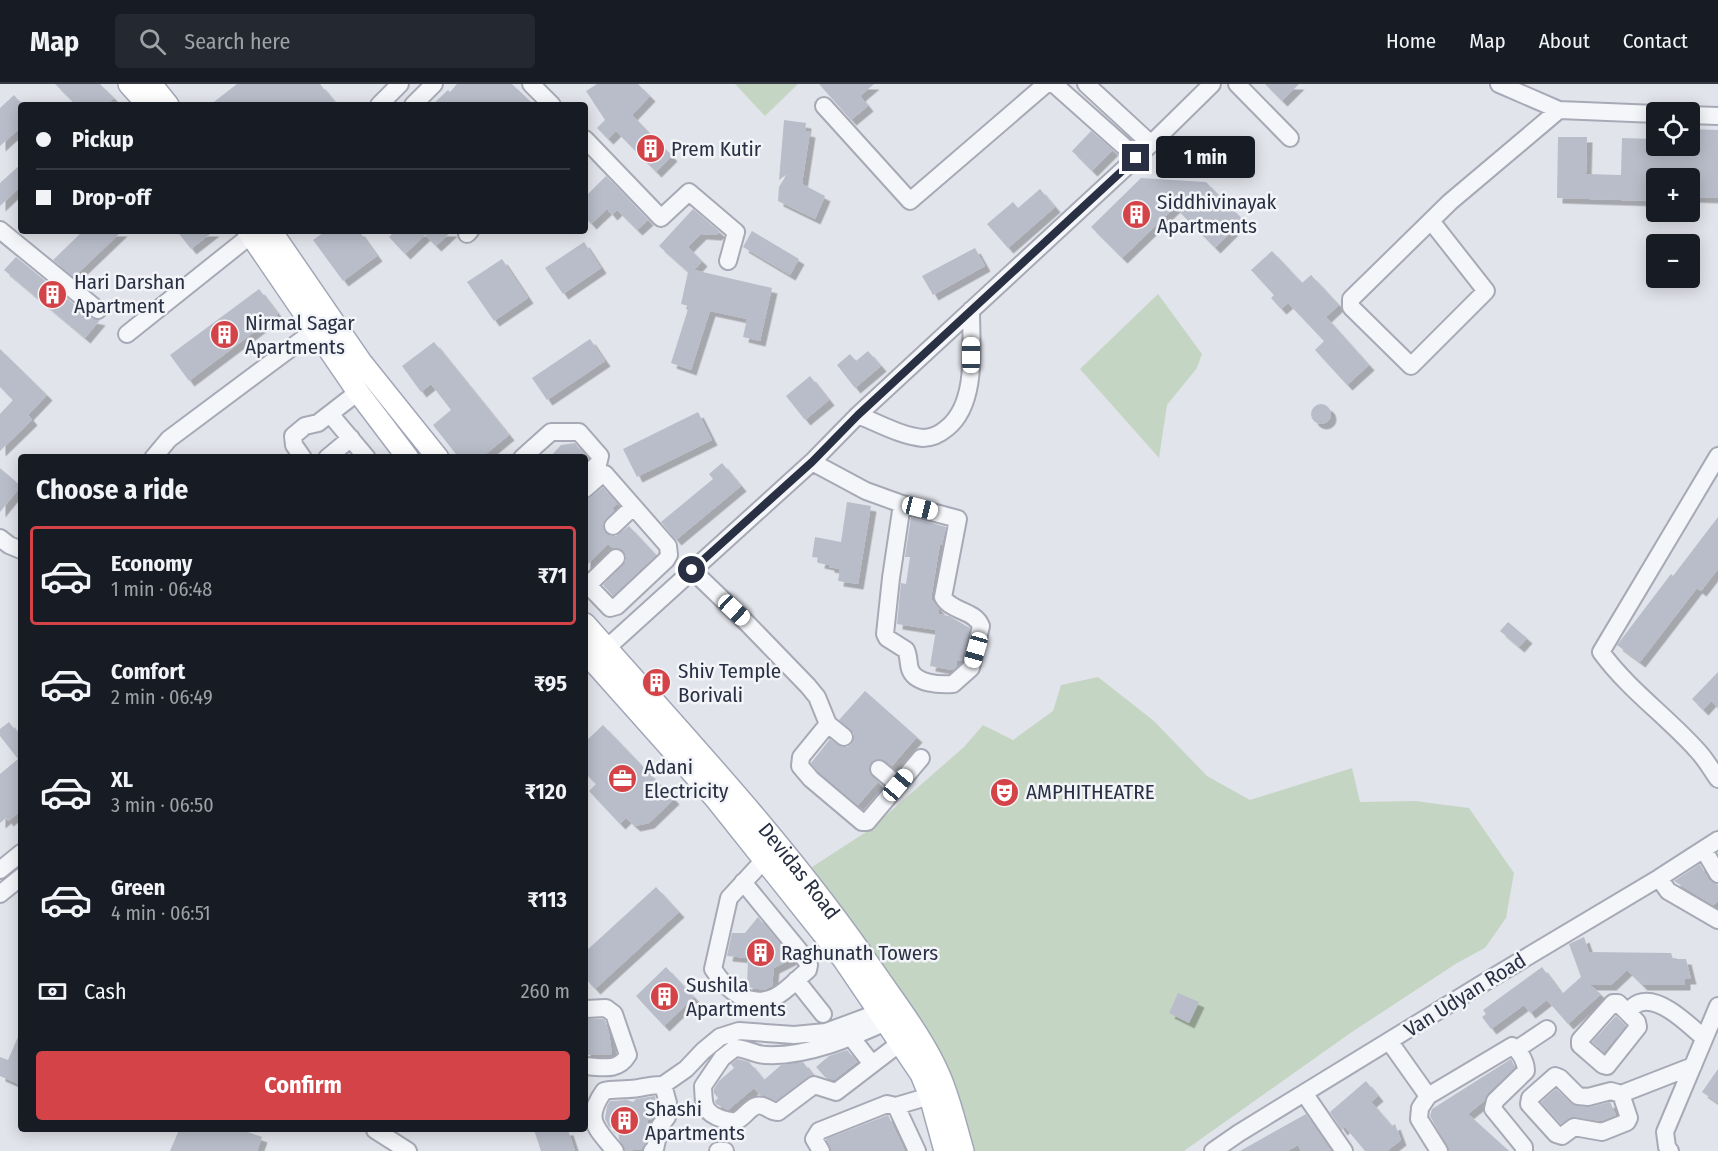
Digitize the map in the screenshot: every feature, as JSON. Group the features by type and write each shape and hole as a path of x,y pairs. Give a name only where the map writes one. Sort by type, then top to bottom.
{"main road":[{"path":"129,84 145,102"},
{"path":"151,84 166,102"},
{"path":"266,234 315,330 405,454"},
{"path":"266,234 435,454"},
{"name":"Devidas Road","path":"588,633 595,653 827,937 883,1017 921,1074 930,1096 943,1146"},
{"name":"Devidas Road","path":"595,653 703,757 794,864 854,942 910,1024 940,1077 963,1151"}],"street":[{"path":"382,102 400,84"},
{"path":"416,102 434,84"},
{"path":"531,84 549,102"},
{"path":"824,106 910,201 1046,84"},
{"path":"1054,84 1136,158"},
{"path":"1086,84 1151,144"},
{"path":"595,653 812,462 858,415 1151,144 1212,84"},
{"path":"1237,84 1290,138"},
{"path":"1499,84 1559,110 1646,114"},
{"path":"1431,221 1486,291 1411,366 1351,307 1352,299 1450,202 1559,110"},
{"path":"1700,115 1718,116"},
{"path":"588,142 661,218 689,192 721,218 736,232 728,261"},
{"path":"0,230 99,310"},
{"path":"128,334 266,234"},
{"path":"858,415 912,436 925,438 938,435 954,423 963,407 971,378 971,310"},
{"path":"156,454 169,439 315,330"},
{"path":"300,454 294,445 293,436 305,426 318,423 358,392"},
{"path":"330,414 365,454"},
{"path":"526,454 551,432 579,432 600,456 598,464 588,473"},
{"path":"332,454 351,438"},
{"path":"1718,456 1601,652 1642,698 1698,750 1718,779"},
{"path":"812,462 866,491 958,519 944,597 948,604 978,619 981,626 971,668 953,684 935,684 914,675 910,670 906,650 886,636 891,578 903,504"},
{"path":"588,487 605,474 668,546 669,555 617,606 610,608 588,587"},
{"path":"613,526 633,507"},
{"path":"0,538 18,549"},
{"path":"588,583 616,558"},
{"path":"692,570 808,686 817,697 828,724 844,737"},
{"path":"828,724 801,757 800,766 811,779 862,822 867,822 921,758"},
{"path":"879,770 898,785"},
{"name":"Van Udyan Road","path":"1213,1151 1718,840"},
{"path":"0,870 18,855"},
{"path":"1708,856 1718,874"},
{"path":"742,882 809,965 808,970 775,997 754,1001 741,999 718,977 713,969 729,898 742,882 765,859"},
{"path":"1659,878 1668,891 1718,920"},
{"path":"0,894 18,879"},
{"path":"796,980 823,1014"},
{"path":"1627,1012 1637,1004 1645,1002 1672,1010 1704,1038"},
{"path":"1671,1151 1667,1147 1665,1132 1718,1006"},
{"path":"588,1009 606,1008 614,1014 627,1056 623,1063 614,1068 588,1066"},
{"path":"883,1017 851,1037 801,1051 762,1055 743,1048 735,1048 722,1058 702,1086 704,1107 712,1116 727,1121 736,1120 756,1106 763,1106 773,1112 778,1112 814,1085 836,1092 900,1043"},
{"path":"615,1151 594,1124 594,1106 604,1091 654,1084 663,1085 686,1069 720,1037 739,1031 794,1035 826,1032 883,1017"},
{"path":"1517,1049 1547,1029"},
{"path":"851,1037 872,1064"},
{"path":"1389,1041 1428,1096"},
{"path":"1439,1151 1419,1119 1420,1108 1428,1096 1512,1046 1517,1049 1526,1065 1526,1071 1495,1101 1493,1109 1524,1147 1524,1151"},
{"path":"1621,1094 1629,1118 1627,1122 1602,1132 1574,1127 1562,1136 1556,1134 1528,1104 1530,1098 1555,1076 1578,1096 1588,1097 1611,1090 1621,1094 1694,1066"},
{"path":"652,1151 655,1149 660,1126 667,1117 668,1103 663,1085"},
{"path":"1304,1093 1344,1151"},
{"path":"821,1151 814,1139 819,1131 887,1104 896,1106 930,1096"},
{"path":"896,1106 917,1151"},
{"path":"378,1132 408,1151"},
{"path":"922,1151 943,1146"},
{"path":"718,1151 725,1151"}],"green space":[{"path":"735,84 798,84 765,116"},
{"path":"1158,294 1202,354 1197,368 1167,405 1159,458 1080,369"},
{"path":"1098,677 1154,721 1207,776 1250,800 1352,768 1360,802 1415,801 1469,808 1514,873 1506,918 1485,948 1457,963 1349,1034 1184,1151 972,1151 944,1058 859,941 812,867 869,830 964,747 983,725 1013,740 1053,711 1061,685"}],"building":[{"path":"55,84 100,84 114,98 110,102 73,102"},
{"path":"237,84 320,84 335,102 214,102"},
{"path":"457,84 512,84 531,102 435,102 448,90 450,92"},
{"path":"597,84 638,84 650,96 632,115 672,156 656,172 616,131 608,139 597,128 605,120 586,91"},
{"path":"819,84 874,84 860,96 868,106 851,120"},
{"path":"1265,84 1299,84 1282,101"},
{"path":"14,95 20,102 18,102 18,130 0,146 0,108"},
{"path":"784,120 806,123 805,131 810,132 802,184 825,196 815,219 778,201 779,187 787,174 779,180"},
{"path":"1700,129 1718,130 1718,198 1700,197 1700,168 1646,168 1646,201 1557,198 1558,137 1587,137 1586,174 1621,175 1622,138 1646,139 1646,156 1700,156"},
{"path":"1091,131 1113,150 1092,171 1072,151"},
{"path":"18,167 18,189 0,206 0,183"},
{"path":"606,176 648,220 637,230 617,210 612,215 607,209 591,224 588,220 588,194"},
{"name":"Siddhivinayak Apartments","path":"1141,178 1206,182 1243,220 1215,248 1175,207 1122,258 1091,227"},
{"path":"1040,189 1055,207 1008,248 987,224 1013,202 1018,208"},
{"path":"693,209 720,232 716,235 701,234 688,247 702,261 694,270 772,288 760,341 743,337 747,319 710,311 691,370 671,363 689,306 681,304 688,272 659,246"},
{"path":"752,231 799,259 790,275 743,247"},
{"path":"80,234 119,234 74,277 53,260"},
{"path":"179,234 210,234 191,249"},
{"path":"322,234 361,234 377,256 343,281 313,240"},
{"path":"392,234 449,234 436,246 425,235 405,254 389,237"},
{"path":"584,242 601,268 563,294 545,268"},
{"path":"975,248 985,266 933,295 922,276"},
{"path":"1272,251 1302,283 1311,275 1339,305 1326,317 1369,365 1347,385 1315,350 1324,341 1288,303 1281,309 1271,298 1274,295 1251,270"},
{"name":"Hari Darshan Apartment","path":"16,257 91,318 100,320 85,338 4,270"},
{"path":"502,259 528,298 494,321 467,282"},
{"name":"Nirmal Sagar Apartments","path":"259,289 278,314 189,381 170,355"},
{"path":"590,339 605,361 547,400 532,378"},
{"path":"434,342 509,435 486,454 456,454 433,425 451,410 431,384 421,392 402,366"},
{"path":"0,349 47,395 28,415 32,420 0,451 0,414 13,400 0,387"},
{"path":"868,351 881,366 855,388 837,365 850,354 856,361"},
{"path":"810,376 829,400 805,420 786,396"},
{"path":"1321,404 1328,407 1331,414 1328,421 1321,424 1314,421 1311,414 1314,407"},
{"path":"698,412 712,440 637,477 623,449"},
{"path":"575,443 584,454 553,454 561,445"},
{"path":"722,463 741,486 676,540 661,522 713,479 709,474"},
{"path":"0,468 18,483 18,490 0,512"},
{"path":"603,487 617,504 612,508 614,511 603,522 605,533 609,536 616,536 629,526 656,555 613,596 603,585 626,561 626,556 623,550 612,548 608,544 588,564 588,498"},
{"path":"847,502 871,506 858,584 838,581 840,569 819,563 820,558 812,557 815,537 841,542"},
{"path":"911,517 946,527 942,545 940,544 931,599 939,609 938,614 949,616 970,628 962,661 957,661 956,667 952,670 930,666 936,630 897,624 901,583 906,584 910,557 905,557"},
{"path":"1718,517 1718,569 1701,591 1697,588 1640,662 1617,645"},
{"path":"1508,622 1527,638 1519,647 1500,631"},
{"path":"1718,672 1718,708 1711,701 1703,710 1692,699"},
{"path":"865,691 917,737 892,766 881,759 871,762 869,772 878,782 858,805 818,772 811,763 830,739 842,747 848,747 852,743 854,733 839,720"},
{"path":"9,722 18,734 18,759 0,736 0,729"},
{"name":"Adani Electricity","path":"603,725 674,799 649,823 635,826 626,818 620,824 589,791 596,784 588,776 588,739"},
{"path":"18,759 18,813 8,821 6,818 0,823 0,774"},
{"path":"1700,864 1709,880 1718,885 1718,901 1713,905 1674,881"},
{"path":"656,887 679,912 595,989 588,981 588,949"},
{"name":"Raghunath Towers","path":"758,917 792,959 774,968 772,986 764,990 747,987 748,958 727,956 732,933 745,933"},
{"path":"1584,937 1589,952 1671,953 1673,959 1686,959 1691,979 1685,979 1685,985 1642,985 1627,970 1611,985 1590,985 1601,994 1568,1024 1547,1000 1530,1013 1524,1005 1491,1029 1482,1017 1486,1014 1483,1010 1542,967 1562,994 1581,977 1569,944"},
{"name":"Sushila Apartments","path":"666,967 694,997 664,1026 636,996"},
{"path":"1178,993 1199,1002 1189,1023 1169,1013"},
{"path":"1616,1016 1626,1026 1604,1052 1592,1042"},
{"path":"588,1019 605,1020 612,1054 588,1055"},
{"path":"18,1037 18,1084 0,1076 0,1057 8,1060"},
{"path":"847,1050 857,1062 834,1080 825,1077 816,1067 829,1056"},
{"path":"738,1059 749,1062 764,1080 781,1065 803,1062 813,1075 776,1101 760,1095 754,1088 728,1110 716,1104 715,1101 718,1098 714,1089 719,1081 734,1068 731,1064"},
{"path":"1511,1059 1515,1067 1488,1093 1484,1101 1468,1114 1509,1151 1449,1151 1430,1116 1432,1109"},
{"path":"1718,1069 1718,1103 1702,1092"},
{"path":"1366,1081 1378,1096 1371,1102 1392,1126 1395,1124 1401,1140 1387,1151 1365,1151 1345,1127 1342,1130 1330,1112"},
{"path":"1556,1089 1577,1106 1590,1107 1610,1102 1616,1115 1601,1121 1572,1117 1561,1124 1541,1102"},
{"name":"Shashi Apartments","path":"655,1096 657,1113 652,1119 647,1120 646,1143 642,1149 625,1151 619,1139 618,1130 609,1127 605,1119 607,1106 610,1101 633,1102 636,1099"},
{"path":"1306,1114 1331,1151 1301,1151 1298,1145 1287,1151 1240,1151"},
{"path":"888,1115 905,1151 831,1151 826,1139"},
{"path":"178,1132 248,1132 262,1137 257,1151 170,1151"},
{"path":"535,1132 569,1132 575,1151 541,1151"}],"place":[{"name":"Prem Kutir","path":"650,149"},
{"name":"Siddhivinayak Apartments","path":"1136,214"},
{"name":"Hari Darshan Apartment","path":"53,294"},
{"name":"Nirmal Sagar Apartments","path":"224,335"},
{"name":"Shiv Temple Borivali","path":"657,683"},
{"name":"Adani Electricity","path":"623,779"},
{"name":"AMPHITHEATRE","path":"1005,792"},
{"name":"Raghunath Towers","path":"760,953"},
{"name":"Sushila Apartments","path":"665,997"},
{"name":"Shashi Apartments","path":"624,1121"}],"route":[{"path":"692,570 812,462 858,415 1136,158"}]}
